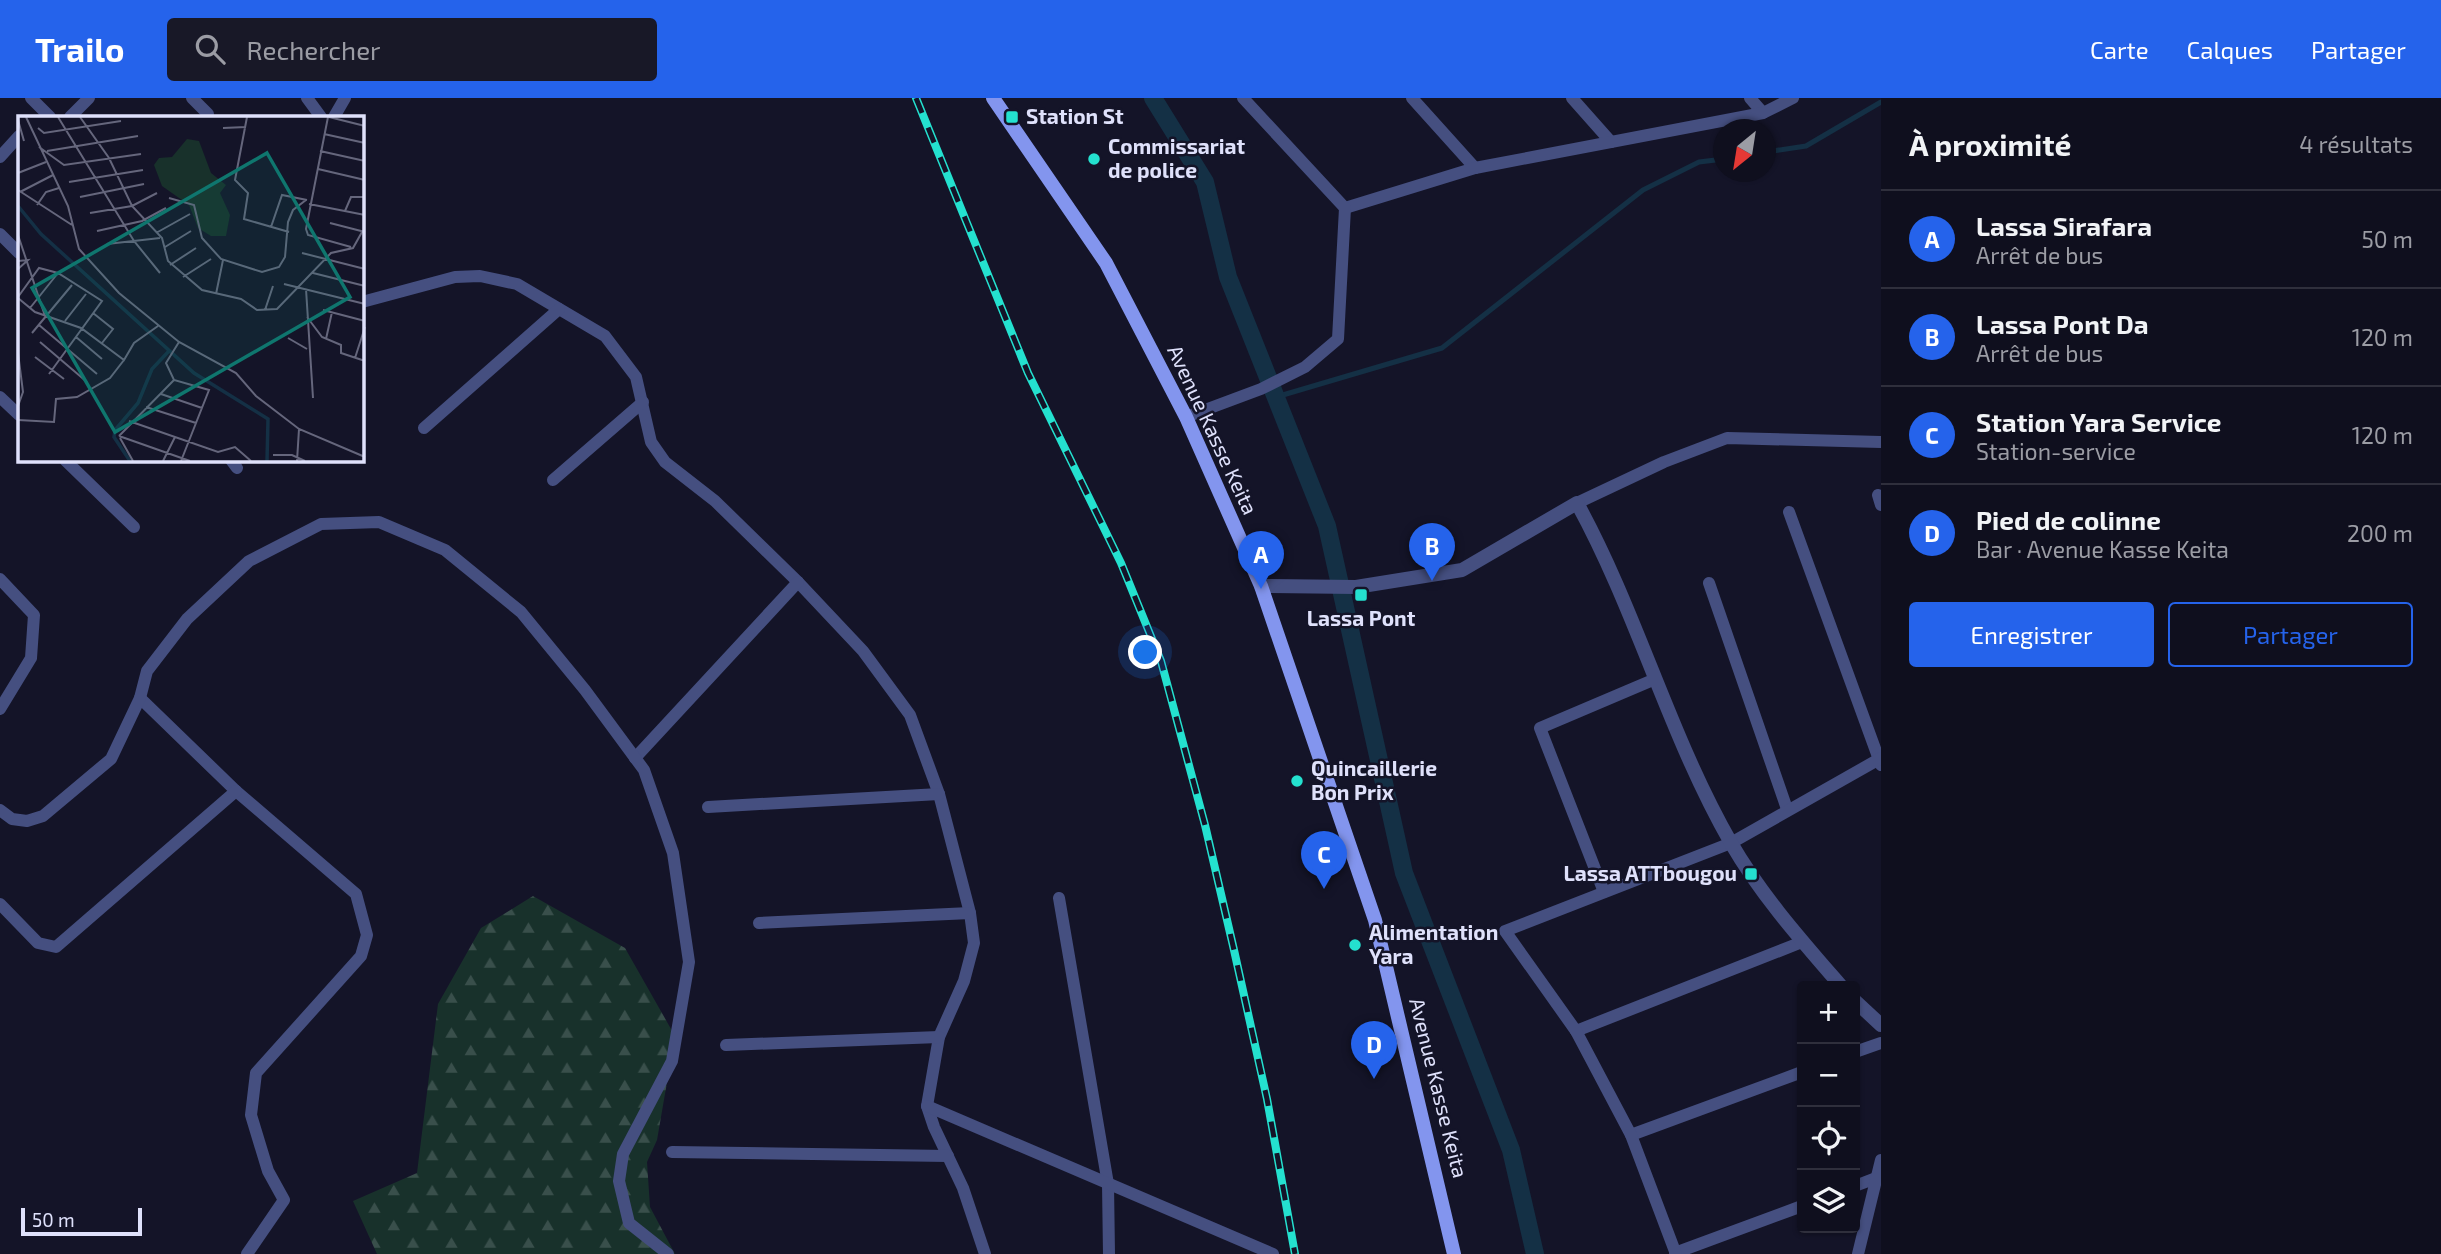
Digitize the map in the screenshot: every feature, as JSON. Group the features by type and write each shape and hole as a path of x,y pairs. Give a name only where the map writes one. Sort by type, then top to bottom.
{"main road":[{"name":"Avenue Kasse Keita","path":"993,98 1106,264 1186,417 1261,586 1375,920 1454,1254"}],"street":[{"path":"31,98 44,115"},
{"path":"71,116 89,98"},
{"path":"192,98 208,114"},
{"path":"307,98 320,116"},
{"path":"335,116 345,98"},
{"path":"1186,417 1261,389 1305,367 1338,339 1345,208 1243,98"},
{"path":"1412,98 1475,168"},
{"path":"1572,98 1611,142"},
{"path":"1750,98 1763,113"},
{"path":"1345,208 1475,168 1763,113 1793,98"},
{"path":"0,157 18,137"},
{"path":"0,234 18,252"},
{"path":"364,301 455,277 480,276 517,284 606,337 636,377 651,442 665,463 715,502 798,582 863,651 909,715 939,794 970,912 974,943 964,981 939,1037 928,1107 963,1188 985,1254"},
{"path":"424,429 559,309"},
{"path":"0,397 17,411"},
{"path":"553,481 643,402"},
{"path":"0,414 17,411"},
{"path":"1261,586 1356,587 1462,570 1577,503 1664,462 1727,438 1881,442"},
{"path":"67,462 134,527"},
{"path":"1577,503 1595,535 1653,680 1731,843 1802,942 1837,981"},
{"path":"1789,512 1880,761 1787,809 1731,843 1505,931 1576,1031 1631,1135 1675,1254 1797,1208"},
{"path":"0,810 12,819 27,821 43,816 111,759 140,698 147,671 187,618 249,561 321,524 379,522 445,550 521,612 585,690 644,770 673,853 689,962 671,1061 623,1154 620,1190 629,1223 668,1254"},
{"path":"0,579 34,615 31,658 0,709"},
{"path":"635,758 798,582"},
{"path":"1709,583 1787,809"},
{"path":"1604,892 1540,728 1653,680"},
{"path":"140,698 236,791 356,894 367,935 361,956 256,1073 251,1115 268,1171 285,1200 247,1254"},
{"path":"0,904 38,943 56,947 236,791"},
{"path":"708,807 939,794"},
{"path":"1059,898 1108,1184 1109,1254"},
{"path":"760,923 970,912"},
{"path":"1576,1031 1802,942"},
{"path":"1860,1006 1881,1025"},
{"path":"726,1045 939,1037"},
{"path":"1860,1050 1881,1043"},
{"path":"1631,1135 1797,1074"},
{"path":"928,1107 1273,1254"},
{"path":"672,1152 948,1156"},
{"path":"1858,1254 1880,1177 1881,1160"},
{"path":"1860,1184 1880,1177"}],"green space":[{"path":"533,896 625,948 675,1036 657,1140 647,1162 650,1207 675,1254 377,1254 353,1201 417,1173 438,1004 481,928"}],"waterway":[{"path":"1153,98 1205,182 1228,277 1327,526 1404,873 1511,1150 1535,1254"},
{"path":"1776,150 1806,146 1881,102"},
{"path":"1276,397 1442,348 1643,190 1699,162 1713,160"}],"railway":[{"path":"916,98 1028,373 1121,563 1161,661 1205,825 1234,950 1267,1099 1295,1254"}],"place":[{"name":"Station St","path":"1012,117"},
{"name":"Commissariat de police","path":"1094,159"},
{"name":"Lassa Pont Da","path":"1432,581"},
{"name":"Lassa Sirafara","path":"1261,589"},
{"name":"Lassa Pont","path":"1361,595"},
{"name":"Quincaillerie Bon Prix","path":"1297,781"},
{"name":"Lassa ATTbougou","path":"1751,874"},
{"name":"Station Yara Service","path":"1324,889"},
{"name":"Alimentation Yara","path":"1355,945"},
{"name":"Pied de colinne","path":"1374,1079"}]}
